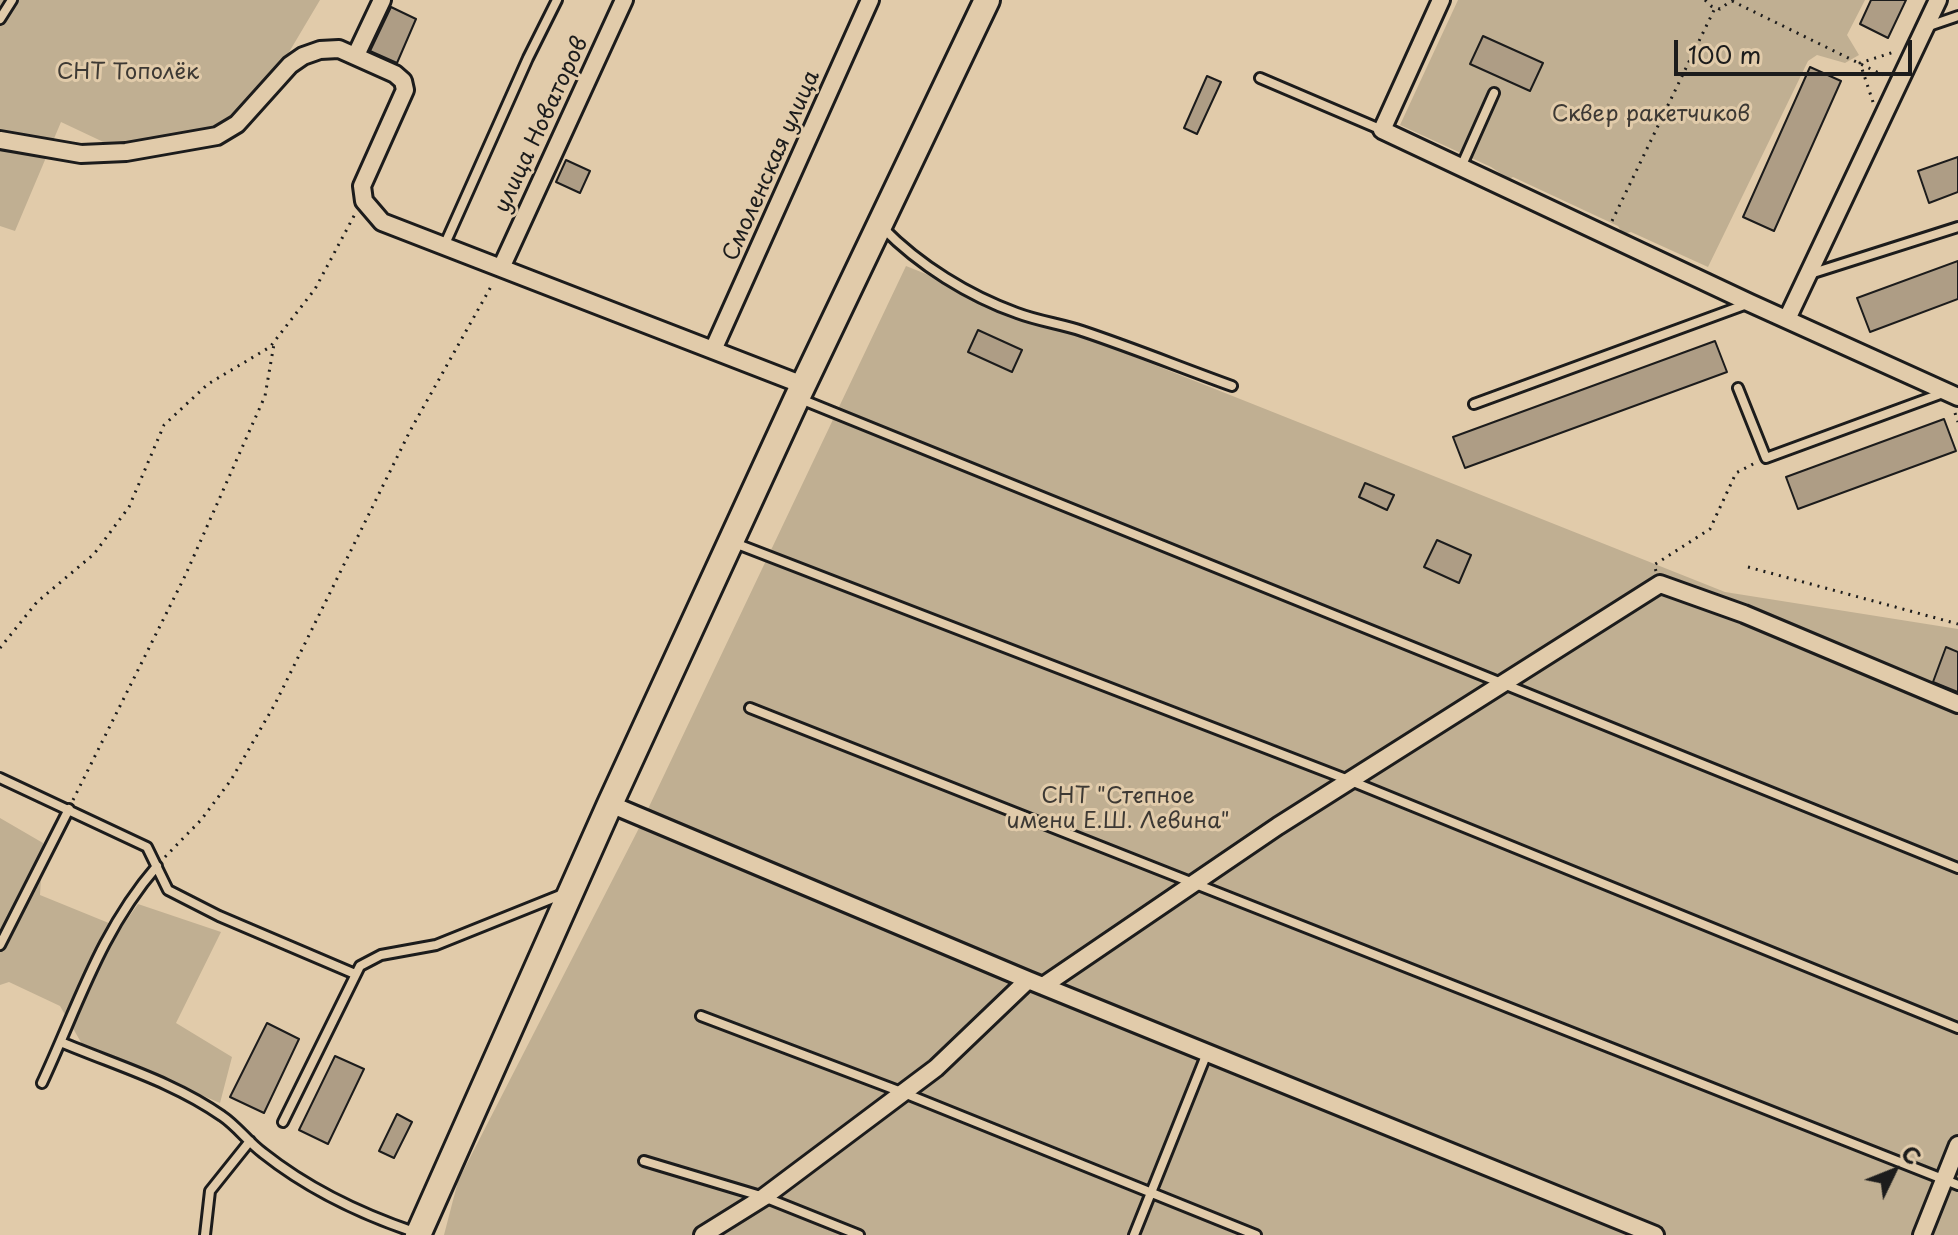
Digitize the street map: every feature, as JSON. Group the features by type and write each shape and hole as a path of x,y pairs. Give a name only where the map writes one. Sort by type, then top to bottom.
{"street":[{"path":"356,55 382,0"},
{"name":"улица Новаторов","path":"501,268 624,0"},
{"name":"Смоленская улица","path":"713,350 870,0"},
{"path":"418,1234 610,804 800,391 987,0"},
{"path":"1441,0 1382,130 1952,395"},
{"path":"1787,319 1938,0"},
{"path":"0,140 81,154 126,152 217,136 237,124 290,65 320,50 339,49 395,74 403,81 405,90 362,186 364,201 382,222 713,350 800,391"},
{"path":"703,1235 764,1197 904,1093 1036,983 1660,584 1744,614 1958,704"},
{"path":"610,804 1036,983 1655,1235"},
{"path":"1922,1235 1951,1182 1958,1145"}],"lane":[{"path":"0,19 12,0"},
{"path":"444,246 557,0"},
{"path":"1924,28 1958,16"},
{"path":"1260,78 1382,130"},
{"path":"1461,167 1494,93"},
{"path":"881,226 899,244 950,280 984,299 1017,313 1080,330 1232,386"},
{"path":"1807,275 1958,227"},
{"path":"1474,404 1750,303"},
{"path":"1738,388 1766,458 1952,395"},
{"path":"800,391 1502,685 1958,868"},
{"path":"731,542 1351,781 1958,1028"},
{"path":"750,708 1951,1182"},
{"path":"0,778 147,847 168,890 219,916 355,974"},
{"path":"0,945 69,809"},
{"path":"42,1083 97,953 136,890 157,866"},
{"path":"283,1122 360,966 381,955 436,945 571,891"},
{"path":"701,1016 904,1093 1256,1235"},
{"path":"61,1042 180,1091 224,1117 263,1153 306,1183 376,1219 418,1234"},
{"path":"1134,1235 1207,1053"},
{"path":"205,1235 210,1191 250,1141"},
{"path":"644,1161 764,1197 859,1235"}],"path":[{"path":"1705,0 1715,8 1725,7 1732,0 1898,82"},
{"path":"1605,235 1715,8"},
{"path":"1860,63 1916,45"},
{"path":"1860,63 1880,120"},
{"path":"0,648 37,602 94,554 129,507 164,425 208,384 270,347 315,289 350,220 364,201"},
{"path":"157,866 201,820 239,767 317,624 410,431 501,268"},
{"path":"69,809 185,576 265,396 275,340"},
{"path":"1660,584 1654,565 1710,529 1736,473 1766,458"},
{"path":"1748,567 1958,624"}],"green space":[{"name":"СНТ Тополёк","path":"0,0 320,0 279,69 215,134 114,147 61,122 15,231 0,226"},
{"name":"Сквер ракетчиков","path":"1458,0 1865,0 1847,35 1859,55 1845,63 1817,55 1808,61 1708,267 1631,232 1623,234 1618,226 1513,177 1509,179 1491,167 1400,125"},
{"name":"СНТ \"Степное имени Е.Ш. Левина\"","path":"906,266 1725,592 1958,629 1958,1235 444,1235 458,1181 637,832"},
{"path":"0,818 43,843 40,895 121,928 138,904 221,932 176,1023 232,1057 220,1103 82,1044 60,1006 9,982 0,985"}],"building":[{"path":"1871,0 1906,0 1888,38 1860,24"},
{"path":"391,7 416,19 397,63 370,51"},
{"path":"1483,36 1543,63 1530,91 1470,64"},
{"path":"1810,67 1841,81 1774,231 1743,217"},
{"path":"1207,76 1221,82 1197,134 1184,128"},
{"path":"1958,157 1958,192 1929,203 1918,171"},
{"path":"566,160 590,171 580,193 556,182"},
{"path":"1958,261 1958,299 1870,332 1857,298"},
{"path":"978,330 1022,350 1012,372 968,352"},
{"path":"1715,341 1727,372 1465,468 1453,437"},
{"path":"1944,419 1956,451 1798,509 1786,477"},
{"path":"1365,483 1394,495 1387,510 1359,497"},
{"path":"1437,540 1471,555 1459,583 1424,567"},
{"path":"1946,647 1958,652 1958,692 1933,682"},
{"path":"267,1023 299,1039 264,1113 230,1097"},
{"path":"335,1056 364,1069 328,1144 299,1130"},
{"path":"397,1114 412,1122 394,1158 379,1151"}]}
